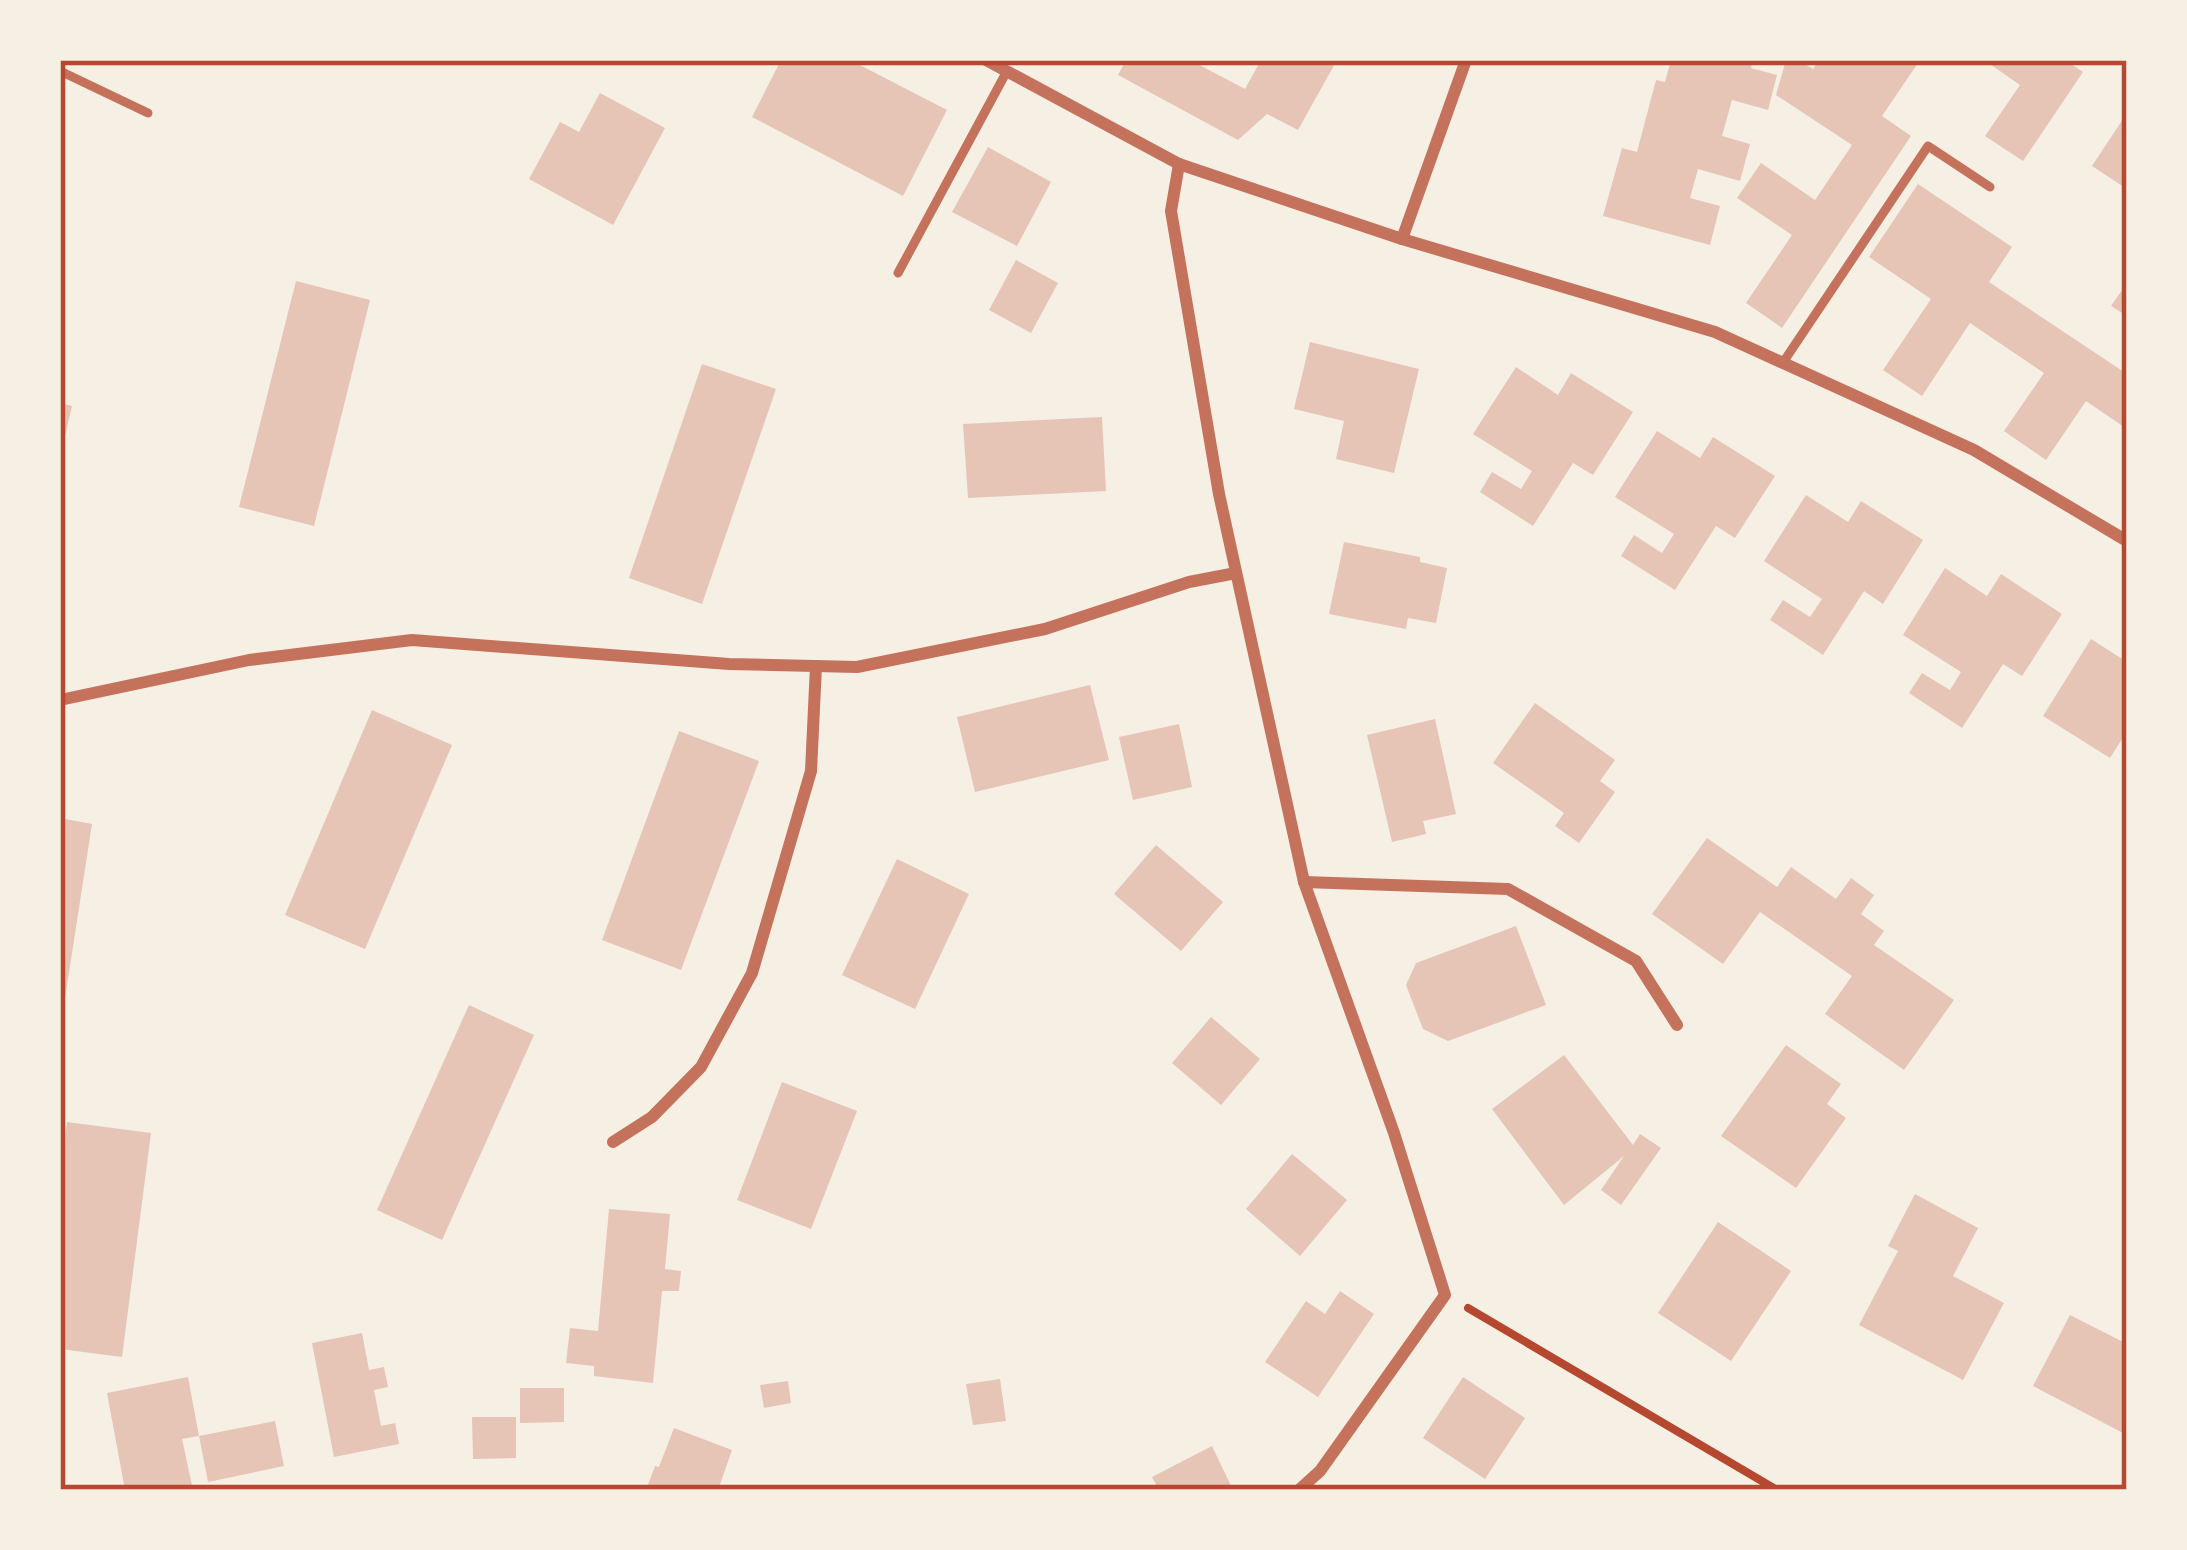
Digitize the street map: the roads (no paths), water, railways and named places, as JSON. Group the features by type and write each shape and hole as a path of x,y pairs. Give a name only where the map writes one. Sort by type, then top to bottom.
{"street":[{"path":"986,60 1178,164 1402,238 1715,332 1974,450 2127,541"},
{"path":"1402,238 1466,60"},
{"path":"1178,164 1172,211 1219,494 1304,882 1394,1133 1445,1294 1320,1472 1299,1490"},
{"path":"60,700 248,660 412,640 729,664 857,667 1045,629 1190,582 1236,573"},
{"path":"613,1142 652,1117 701,1067 752,973 811,771 815,666"},
{"path":"1304,882 1508,889 1636,961 1676,1025"}],"lane":[{"path":"60,71 148,113"},
{"path":"898,273 1006,71"},
{"path":"1782,364 1928,146 1990,188"}]}
